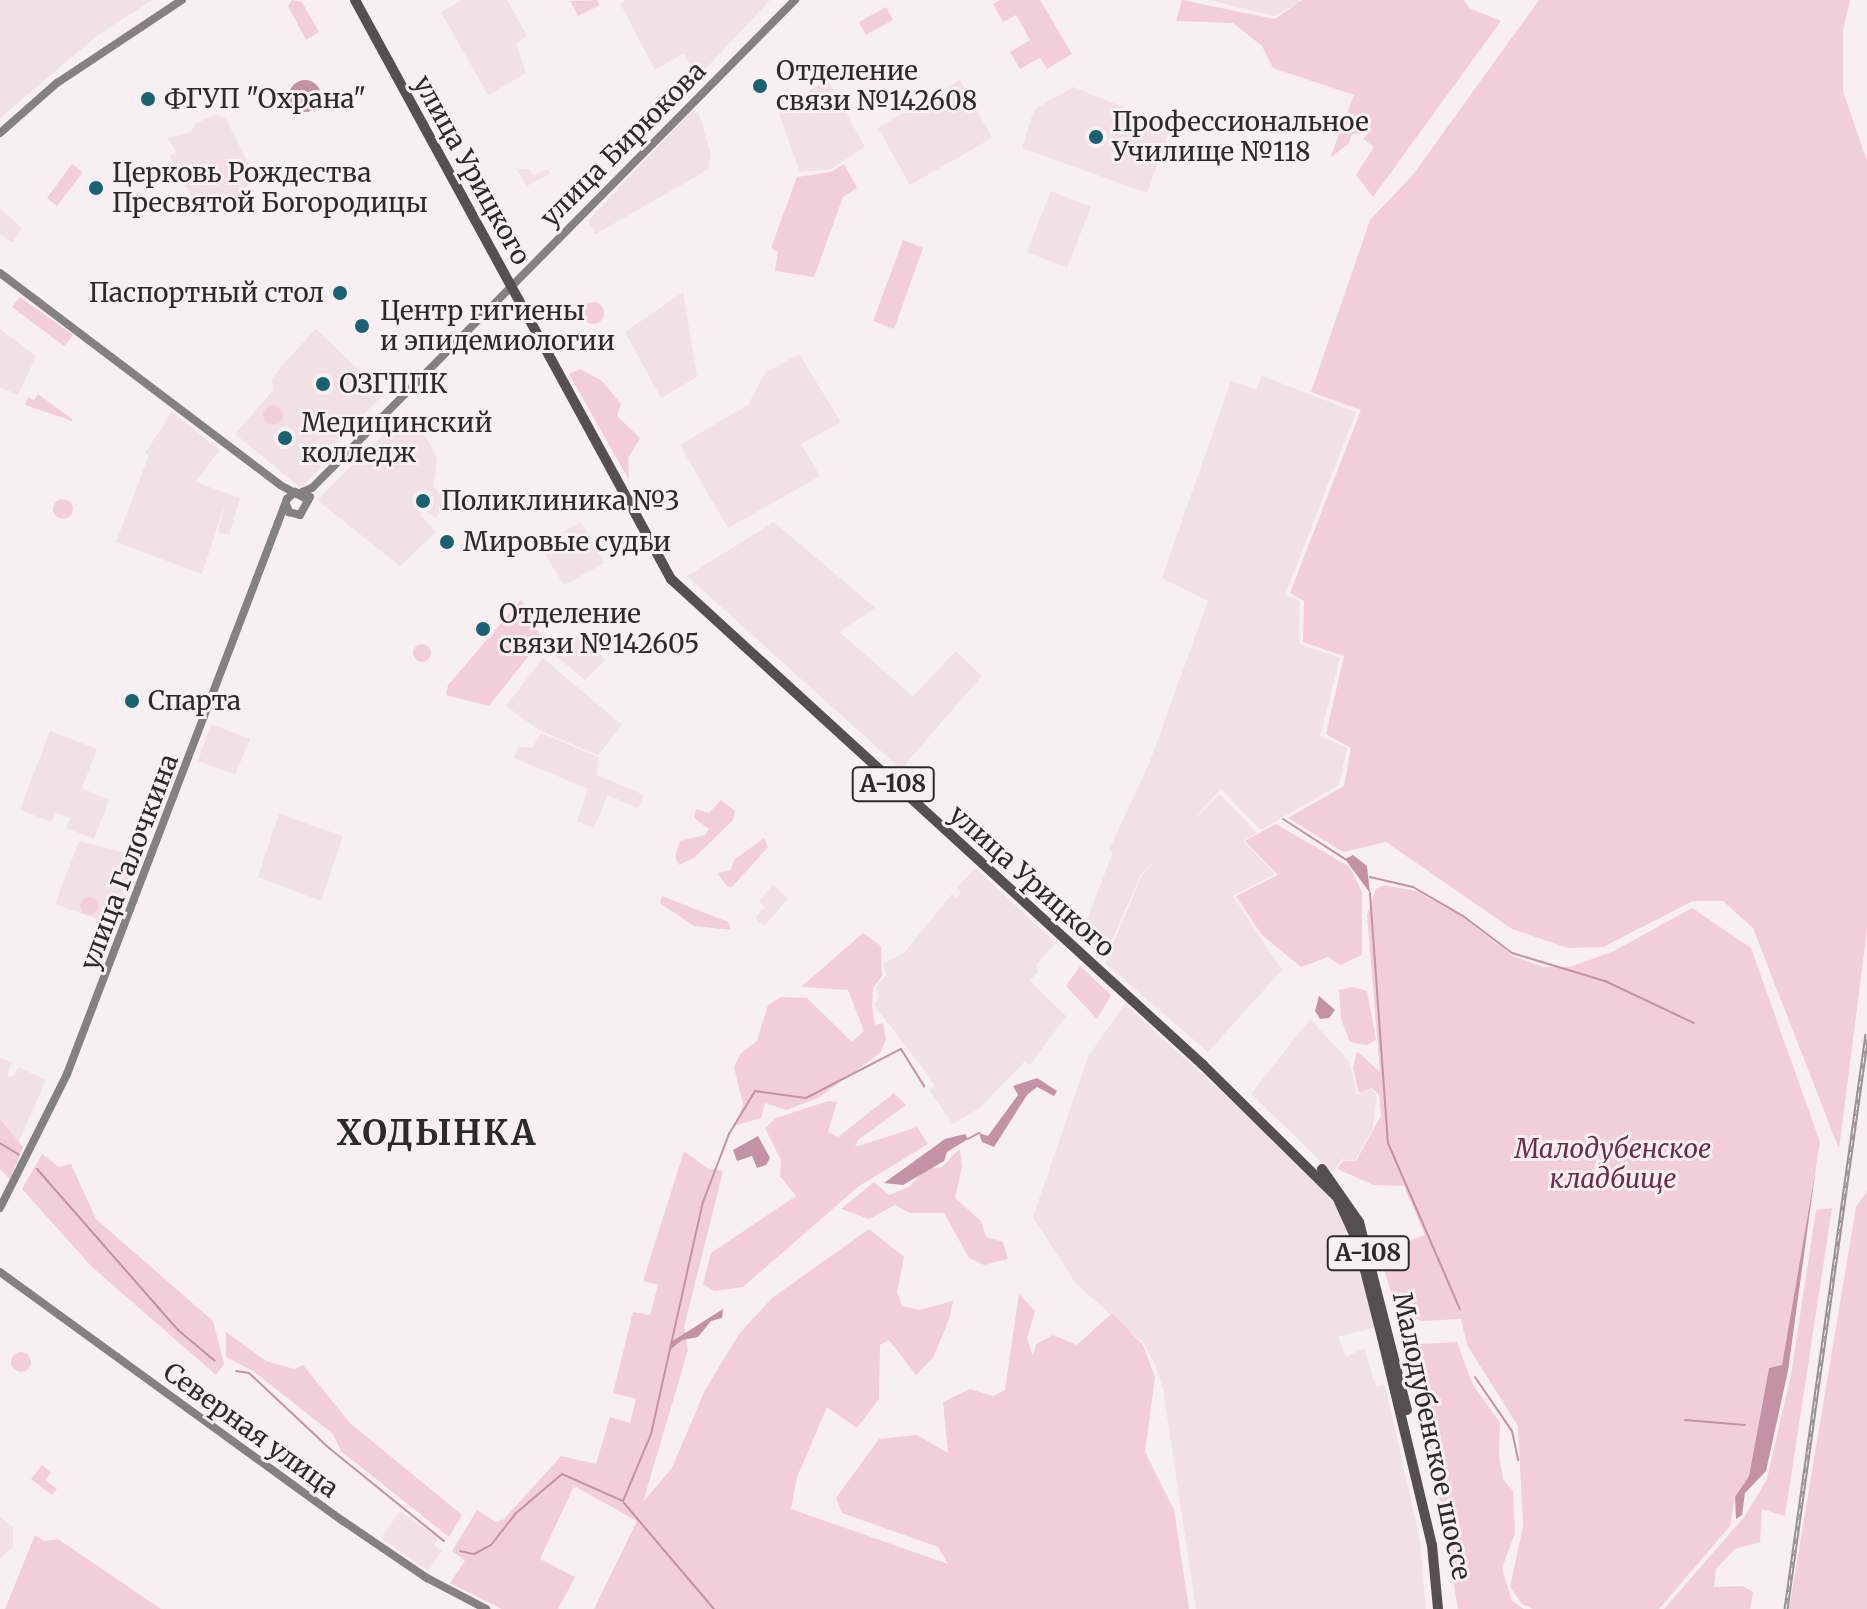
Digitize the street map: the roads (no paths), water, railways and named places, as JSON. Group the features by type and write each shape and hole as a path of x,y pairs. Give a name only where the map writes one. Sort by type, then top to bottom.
{"highway":[{"name":"улица Урицкого","path":"355,0 668,571 1124,990"},
{"name":"Малодубенское шоссе","path":"1124,990 1288,1144 1345,1210 1364,1266 1425,1512 1438,1609"},
{"name":"Малодубенское шоссе","path":"1124,990 1293,1139 1351,1207 1371,1263 1431,1511 1445,1609"}],"street":[{"path":"0,133 64,78 182,0"},
{"name":"улица Бирюкова","path":"312,488 795,0"},
{"path":"0,273 280,485 308,500"},
{"path":"280,485 297,515"},
{"path":"287,501 298,492 312,488"},
{"path":"281,523 306,510 312,488"},
{"name":"улица Галочкина","path":"0,1208 67,1074 287,501"},
{"name":"Северная улица","path":"0,1272 343,1521 427,1578 486,1609"}],"waterway":[{"path":"1283,819 1345,859"},
{"path":"1370,877 1413,887 1463,916 1512,953 1605,981 1694,1023"},
{"path":"1370,893 1388,1143 1460,1309"},
{"path":"460,1551 474,1554 491,1545 515,1514 562,1474 623,1501 651,1434 703,1202 729,1134 755,1091 806,1098 901,1049 924,1086"},
{"path":"968,1139 979,1133"},
{"path":"0,1143 19,1155"},
{"path":"37,1169 178,1330 215,1361"},
{"path":"236,1371 249,1373 329,1448 444,1541"},
{"path":"1475,1377 1512,1431 1518,1460"},
{"path":"1685,1420 1745,1425"},
{"path":"624,1503 714,1609"}],"railway":[{"path":"1786,1609 1867,1034"}],"place":[{"name":"Отделение связи №142608","path":"760,86"},
{"name":"ФГУП \"Охрана\"","path":"148,99"},
{"name":"Профессиональное Училище №118","path":"1096,137"},
{"name":"Церковь Рождества Пресвятой Богородицы","path":"96,188"},
{"name":"Паспортный стол","path":"340,293"},
{"name":"Центр гигиены и эпидемиологии","path":"362,326"},
{"name":"ОЗГППК","path":"323,384"},
{"name":"Медицинский колледж","path":"285,438"},
{"name":"Поликлиника №3","path":"423,501"},
{"name":"Мировые судьи","path":"447,542"},
{"name":"Отделение связи №142605","path":"483,629"},
{"name":"Спарта","path":"132,701"}],"district":[{"name":"ХОДЫНКА","path":"437,1134"}],"park label":[{"name":"Малодубенское кладбище","path":"1613,1164"}]}
